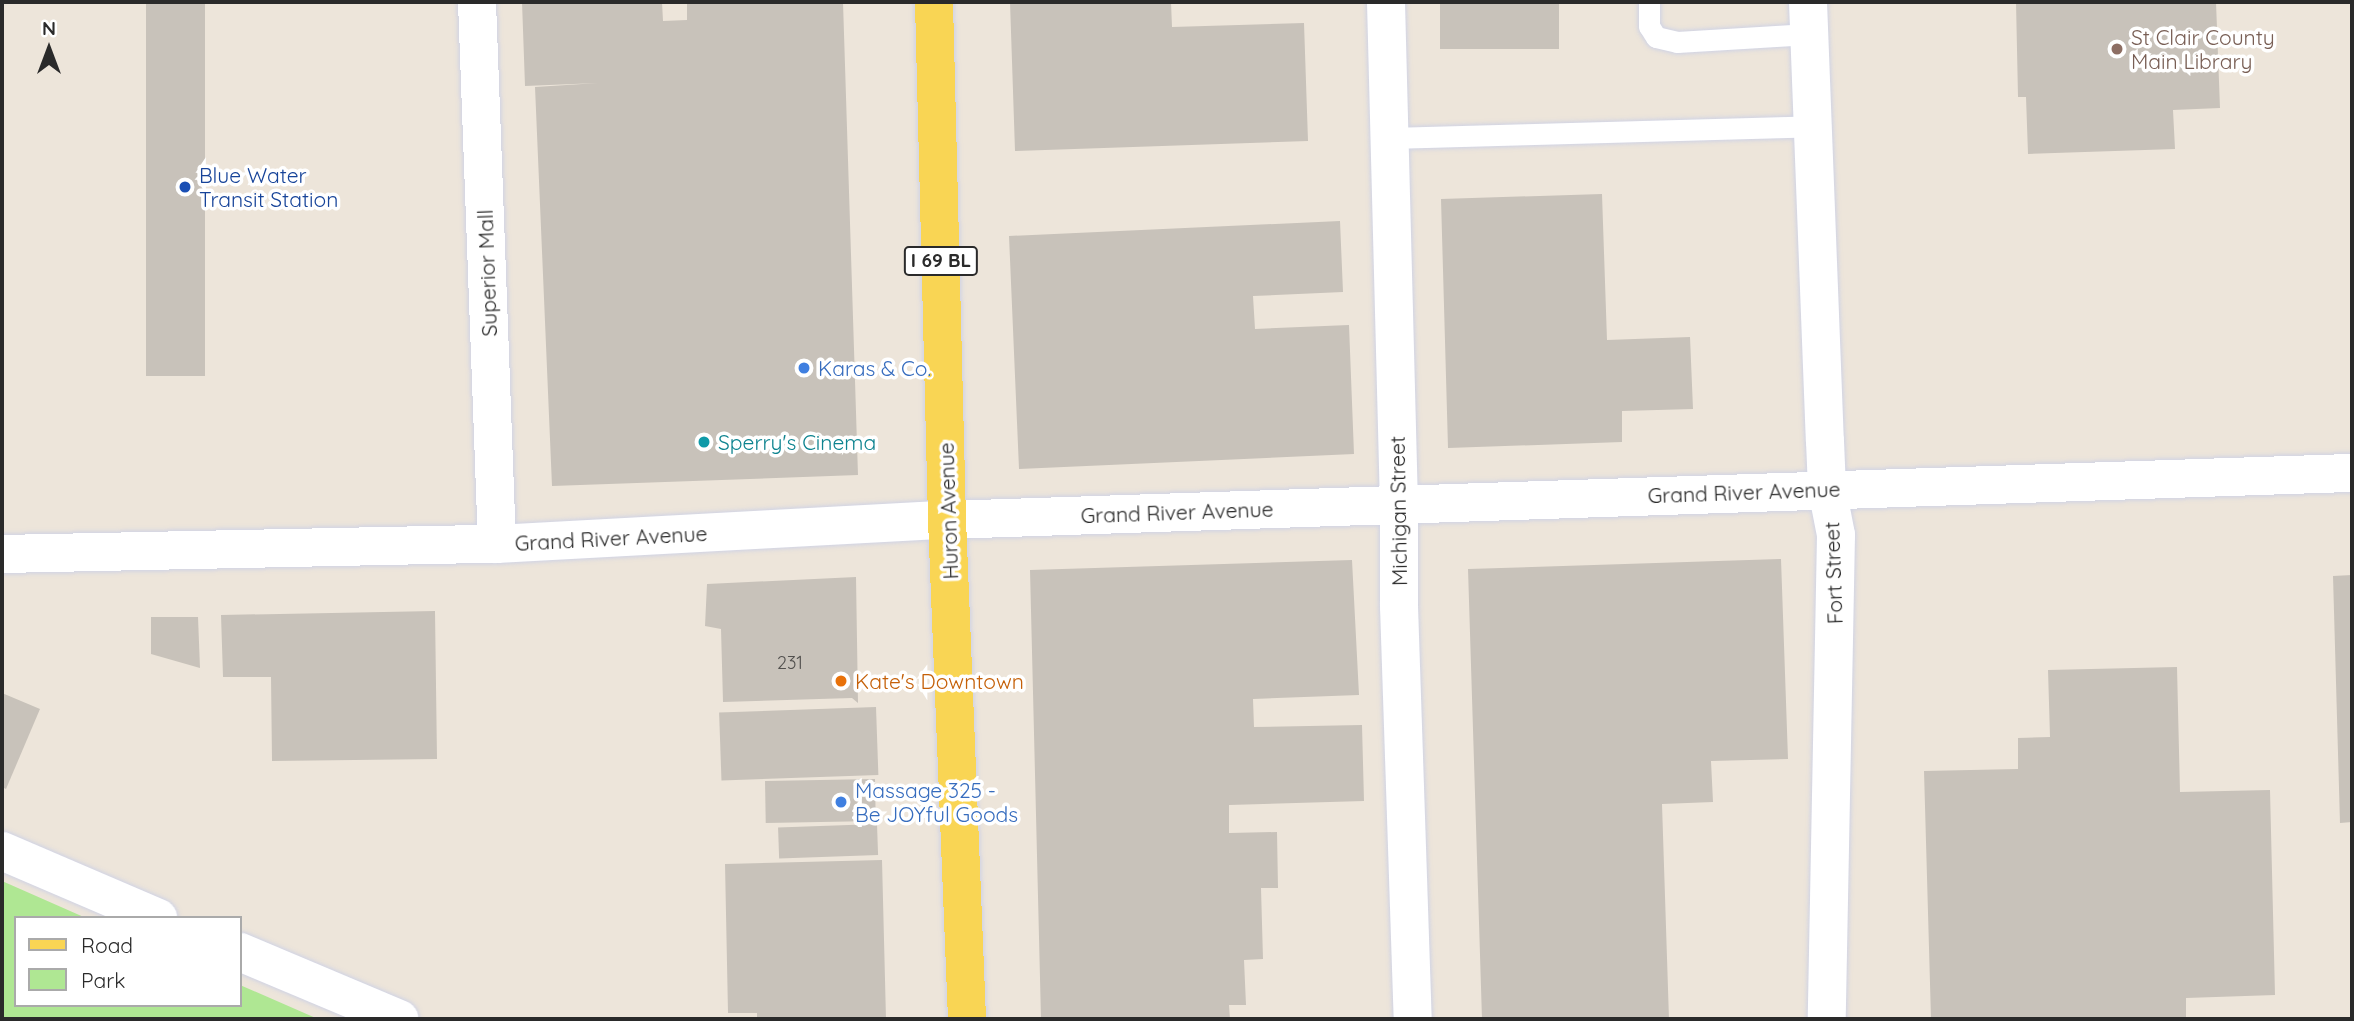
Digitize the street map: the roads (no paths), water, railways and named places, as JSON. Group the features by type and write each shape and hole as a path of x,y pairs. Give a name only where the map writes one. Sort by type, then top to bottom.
{"main road":[{"name":"Huron Avenue","path":"934,2 947,520 967,1019"}],"street":[{"name":"Superior Mall","path":"477,2 497,544"},
{"name":"Michigan Street","path":"1386,2 1399,505 1399,620 1413,1019"},
{"name":"Fort Street","path":"1809,18 1828,489 1836,548 1827,1019"},
{"name":"Grand River Avenue","path":"2,554 497,544 947,520 2352,472"},
{"path":"2,851 153,916"},
{"path":"242,953 399,1019"}],"lane":[{"path":"1649,2 1649,26 1656,37 1677,42 1809,18"},
{"path":"1391,138 1812,126"}],"place":[{"name":"St Clair County Main Library","path":"2117,49"},
{"name":"Blue Water Transit Station","path":"185,187"},
{"name":"Karas & Co.","path":"804,368"},
{"name":"Sperry's Cinema","path":"704,442"},
{"name":"Kate's Downtown","path":"841,681"},
{"name":"Massage 325 - Be JOYful Goods","path":"841,802"}]}
